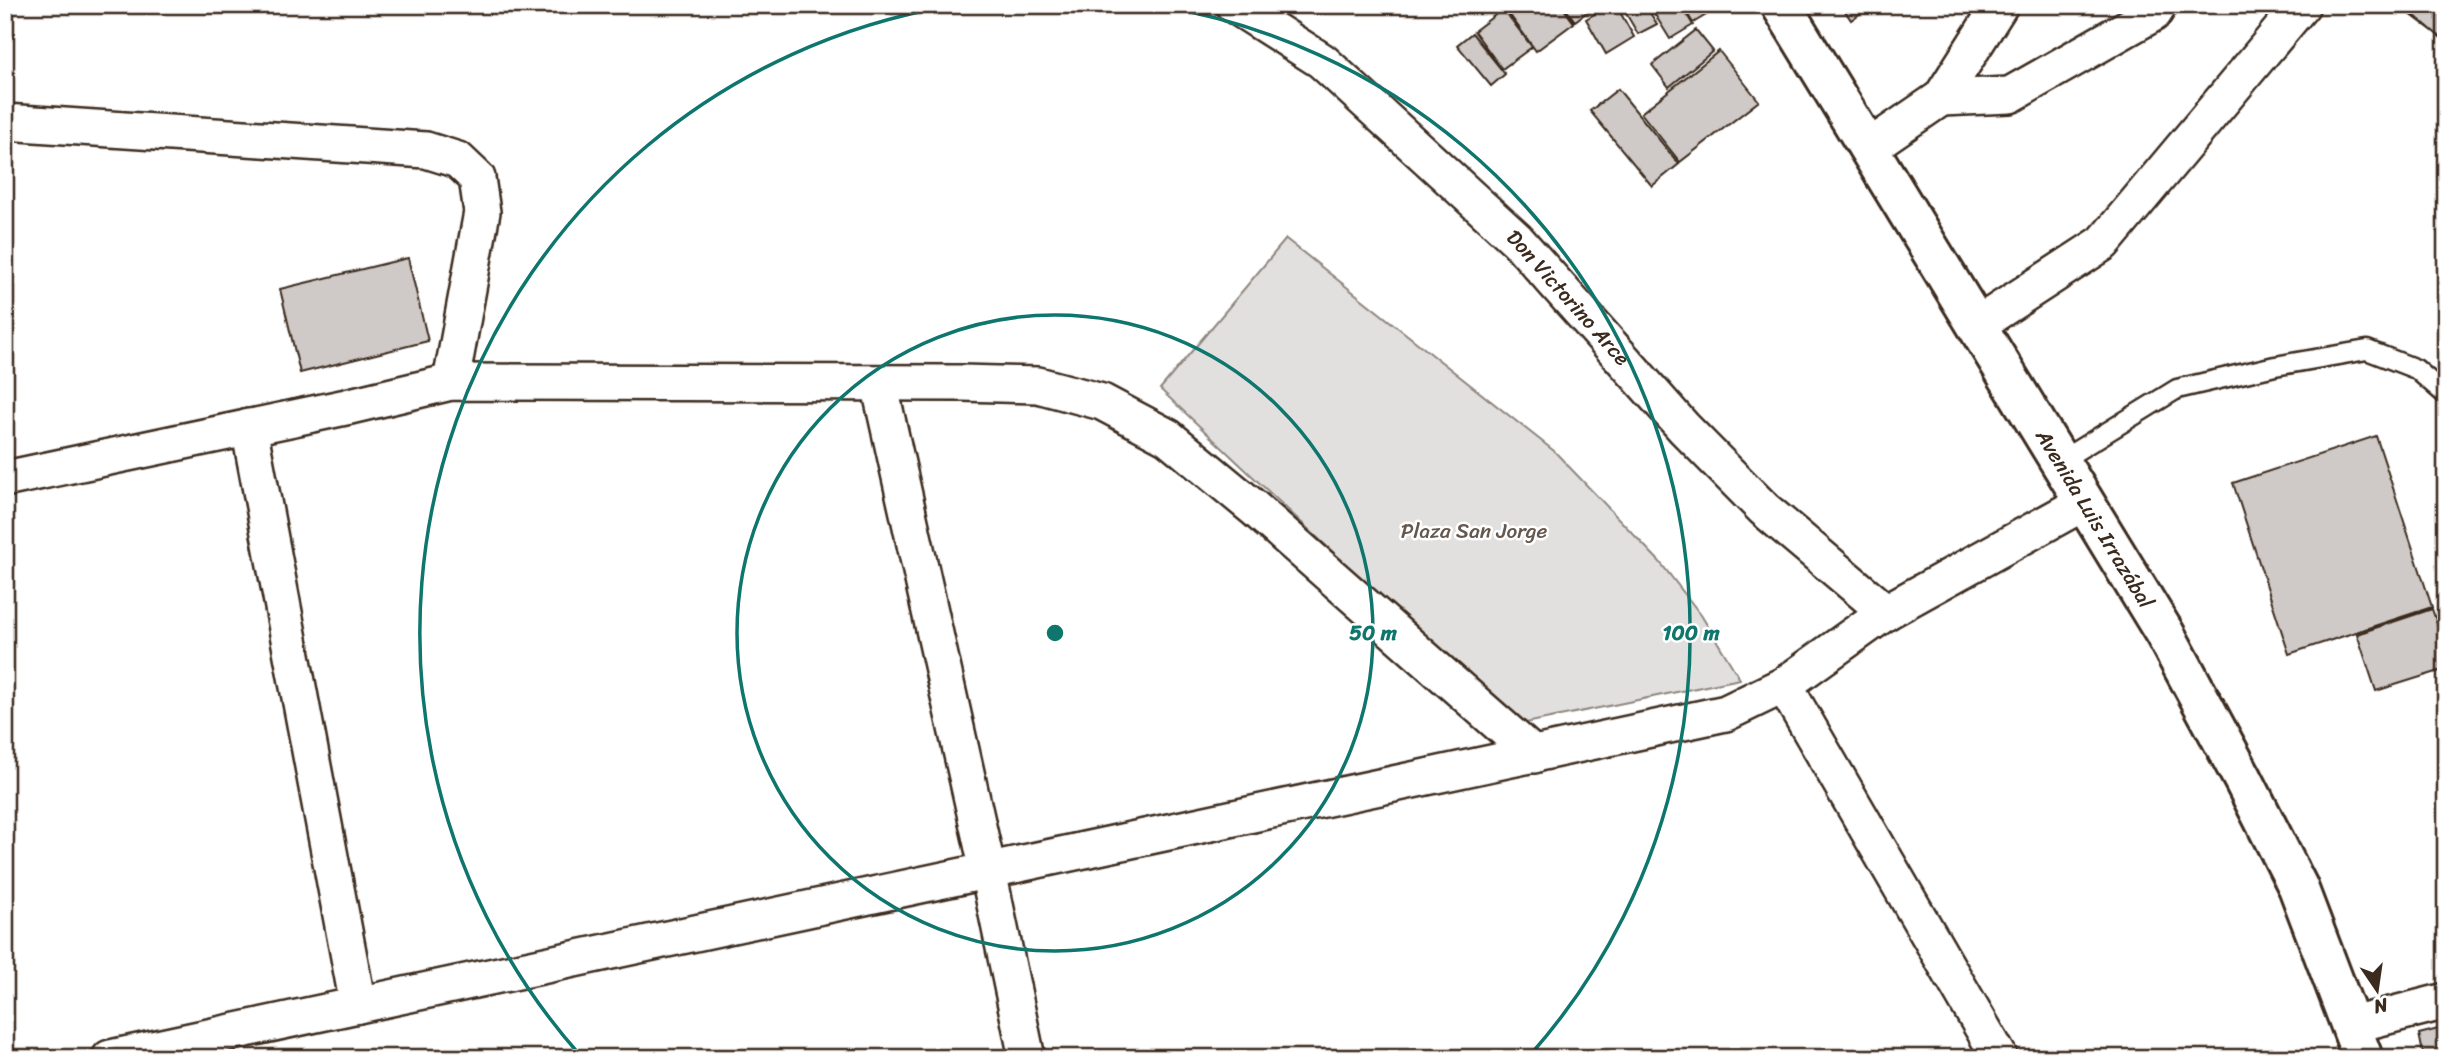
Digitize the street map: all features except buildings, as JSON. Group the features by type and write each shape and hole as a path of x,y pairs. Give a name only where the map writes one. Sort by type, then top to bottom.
{"main road":[{"name":"Avenida Luis Irrazábal","path":"1781,5 2165,634 2244,779 2298,887 2357,1041"}],"street":[{"name":"Don Victorino Arce","path":"1234,5 1322,61 1517,240 1693,437 1764,509 1886,612"},
{"path":"1868,148 1941,98 2000,5"},
{"path":"1941,98 2010,95 2154,13 2159,5"},
{"path":"1977,325 2103,243 2302,5"},
{"path":"5,122 426,150 458,160 477,178 482,212 451,382"},
{"path":"5,479 408,394 451,382 1038,385 1102,402 1168,438 1264,517 1534,755"},
{"path":"879,383 1027,1058"},
{"path":"249,427 358,1005"},
{"path":"110,1058 1726,713 1784,685 1886,612 2085,502"},
{"path":"1784,685 2000,1058"},
{"path":"2357,1041 2446,1001"}],"lane":[{"path":"2060,461 2177,389 2275,366 2367,350 2416,369 2446,395"}],"green space":[{"name":"Plaza San Jorge","path":"1286,239 1554,451 1659,561 1701,615 1740,679 1516,725 1160,389"}]}
